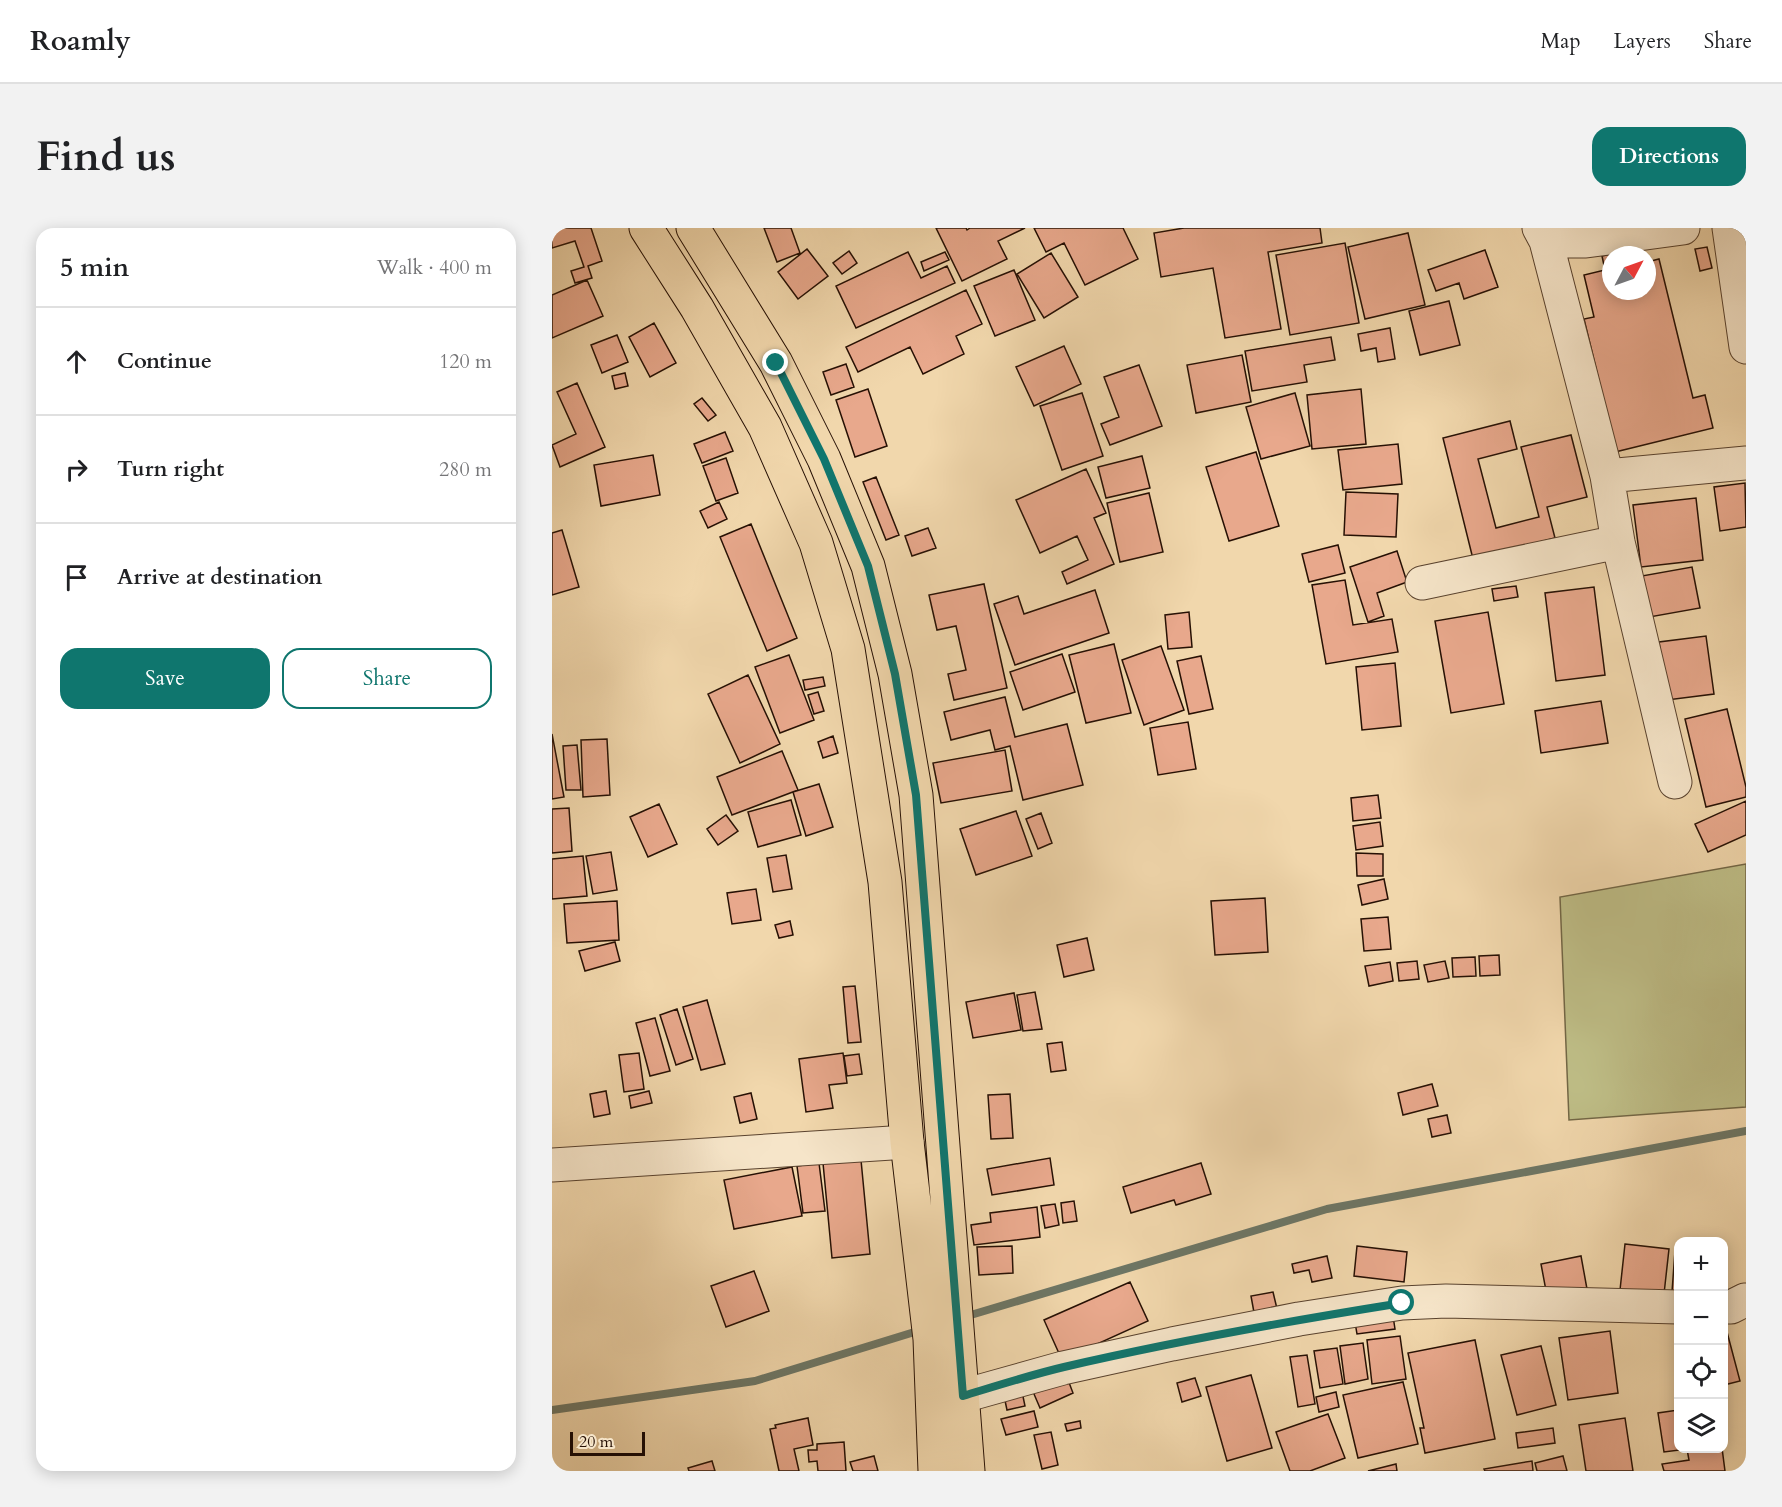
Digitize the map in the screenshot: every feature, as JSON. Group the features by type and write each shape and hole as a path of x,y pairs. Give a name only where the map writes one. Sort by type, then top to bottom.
{"main road":[{"path":"646,228 697,308 765,427 816,543 848,649 885,882 907,1142 940,1297"},
{"path":"693,228 776,363 824,459 868,566 895,674 916,795 943,1335 935,1471"},
{"path":"943,1335 963,1396 968,1471"}],"street":[{"path":"1675,782 1618,542 1607,476 1543,235 1586,242 1683,228"},
{"path":"1730,228 1746,347"},
{"path":"1607,476 1746,463"},
{"path":"1422,583 1618,542"},
{"path":"552,1165 907,1142"},
{"path":"1728,1307 1745,1300"},
{"path":"963,1396 1063,1368 1172,1344 1299,1319 1402,1303 1446,1301 1674,1307"}],"shaded area":[{"path":"1746,864 1746,1107 1569,1120 1560,897"}],"building":[{"path":"552,228 591,228 602,261 588,266 592,278 575,283 571,271 584,267 575,241 552,248"},
{"path":"764,228 791,228 800,253 777,262"},
{"path":"936,228 966,228 967,230 970,228 1025,228 998,241 1007,259 962,281"},
{"path":"1034,228 1123,228 1138,259 1085,285 1064,243 1046,252"},
{"path":"1184,228 1320,228 1322,243 1268,252 1281,329 1225,338 1213,268 1161,277 1154,233"},
{"path":"1408,233 1425,305 1365,319 1348,247"},
{"path":"1345,243 1359,323 1290,335 1276,255"},
{"path":"1707,247 1712,268 1700,271 1695,249"},
{"path":"807,249 828,276 798,299 778,272"},
{"path":"1485,250 1498,287 1464,299 1459,283 1436,291 1428,270"},
{"path":"849,251 857,263 842,274 833,263"},
{"path":"908,252 921,278 947,266 955,283 856,328 836,286"},
{"path":"945,252 949,260 924,271 921,262"},
{"path":"1051,253 1078,297 1044,318 1017,274"},
{"path":"1659,259 1693,398 1705,395 1713,428 1611,453 1608,418 1584,319 1594,317 1584,275 1602,271 1602,300 1656,300 1656,260"},
{"path":"1014,270 1035,320 995,336 974,286"},
{"path":"587,280 603,316 552,338 552,295"},
{"path":"966,290 982,324 956,336 964,354 923,374 910,347 858,372 846,347"},
{"path":"1449,301 1460,345 1420,355 1409,311"},
{"path":"654,323 676,363 650,377 629,337"},
{"path":"1390,328 1395,359 1378,362 1376,348 1361,351 1358,334"},
{"path":"617,335 628,362 602,373 591,345"},
{"path":"1331,337 1335,360 1304,365 1307,382 1252,391 1245,351"},
{"path":"1064,346 1081,384 1034,406 1016,367"},
{"path":"1242,355 1251,402 1196,413 1187,365"},
{"path":"846,364 854,387 831,395 823,372"},
{"path":"1139,365 1162,426 1110,445 1101,424 1119,417 1104,377"},
{"path":"625,373 628,386 615,389 612,376"},
{"path":"577,383 605,447 560,467 552,445 576,434 557,392"},
{"path":"868,389 887,446 855,457 836,400"},
{"path":"1361,389 1366,444 1312,449 1307,395"},
{"path":"1082,393 1103,456 1062,470 1040,406"},
{"path":"1295,393 1310,446 1261,459 1246,407"},
{"path":"702,398 716,415 708,421 694,404"},
{"path":"1510,421 1517,449 1478,459 1496,528 1539,517 1521,447 1571,435 1587,497 1547,507 1555,538 1473,559 1443,438"},
{"path":"725,432 733,451 702,463 694,444"},
{"path":"1398,444 1402,484 1343,490 1338,450"},
{"path":"1256,452 1279,526 1229,541 1206,467"},
{"path":"653,455 660,495 601,506 594,465"},
{"path":"1142,456 1150,488 1106,498 1098,467"},
{"path":"726,458 738,493 716,501 703,466"},
{"path":"1086,469 1106,513 1094,518 1114,564 1067,584 1062,572 1088,560 1077,536 1040,553 1016,500"},
{"path":"876,477 899,535 886,540 863,482"},
{"path":"1745,483 1746,527 1720,531 1714,487"},
{"path":"1346,492 1398,494 1396,537 1344,535"},
{"path":"1149,493 1163,552 1120,562 1107,503"},
{"path":"1696,498 1703,560 1641,567 1633,505"},
{"path":"719,502 727,519 708,528 700,511"},
{"path":"751,524 797,638 767,651 720,537"},
{"path":"928,528 936,548 912,556 905,536"},
{"path":"562,530 579,587 552,595 552,533"},
{"path":"1338,545 1345,573 1309,582 1302,554"},
{"path":"1397,551 1407,582 1377,593 1384,616 1368,622 1350,567"},
{"path":"1692,567 1700,608 1644,618 1636,577"},
{"path":"1345,580 1353,625 1392,619 1398,652 1326,664 1312,585"},
{"path":"984,584 1007,688 954,700 948,674 966,670 956,626 937,630 929,595"},
{"path":"1516,586 1518,597 1494,601 1492,589"},
{"path":"1594,587 1605,675 1556,681 1545,593"},
{"path":"1095,590 1109,633 1015,665 994,604 1018,596 1024,614"},
{"path":"1189,612 1192,647 1168,649 1165,615"},
{"path":"1488,612 1504,704 1451,713 1435,621"},
{"path":"1706,636 1714,694 1667,700 1659,642"},
{"path":"1114,644 1131,713 1086,723 1069,655"},
{"path":"1161,646 1184,710 1144,725 1122,660"},
{"path":"1062,654 1075,692 1023,710 1010,672"},
{"path":"789,655 814,720 780,733 755,667"},
{"path":"1201,656 1213,709 1189,714 1177,661"},
{"path":"1395,663 1401,726 1362,730 1356,667"},
{"path":"748,675 780,744 740,763 708,694"},
{"path":"823,677 825,686 805,690 803,680"},
{"path":"818,692 824,711 814,714 808,695"},
{"path":"1005,697 1015,737 1067,724 1083,785 1023,800 1010,746 995,750 990,730 951,740 944,712"},
{"path":"1601,701 1608,743 1541,753 1535,711"},
{"path":"1727,709 1746,787 1746,797 1706,807 1685,719"},
{"path":"1188,722 1196,769 1158,775 1150,728"},
{"path":"552,734 564,797 552,799"},
{"path":"833,736 838,753 823,758 818,742"},
{"path":"607,739 610,795 583,797 581,740"},
{"path":"577,745 581,790 566,790 563,746"},
{"path":"1005,750 1012,791 941,803 933,763"},
{"path":"782,751 798,790 732,815 717,777"},
{"path":"819,784 833,827 806,836 793,792"},
{"path":"1378,795 1381,818 1353,821 1351,798"},
{"path":"791,800 801,835 758,847 748,812"},
{"path":"1746,801 1746,835 1708,852 1695,824"},
{"path":"659,804 677,844 648,857 630,817"},
{"path":"569,808 572,851 552,853 552,809"},
{"path":"1016,811 1032,856 976,875 960,829"},
{"path":"1041,813 1052,843 1038,849 1026,819"},
{"path":"726,815 738,831 718,845 707,829"},
{"path":"1380,822 1383,846 1356,850 1353,826"},
{"path":"611,852 617,890 593,894 586,856"},
{"path":"1356,853 1383,854 1383,876 1357,876"},
{"path":"786,855 792,889 773,892 767,858"},
{"path":"583,856 587,896 552,899 552,859"},
{"path":"1384,879 1388,899 1362,905 1358,885"},
{"path":"756,889 761,920 732,924 727,893"},
{"path":"1265,898 1268,952 1215,955 1211,901"},
{"path":"617,901 619,940 567,943 564,904"},
{"path":"1388,917 1391,949 1364,951 1361,919"},
{"path":"790,921 793,935 779,938 775,925"},
{"path":"1087,938 1094,970 1064,977 1057,945"},
{"path":"615,942 620,961 585,971 579,951"},
{"path":"1499,955 1500,975 1480,976 1479,956"},
{"path":"1475,957 1476,976 1453,977 1452,958"},
{"path":"1417,961 1419,979 1399,981 1397,963"},
{"path":"1445,961 1449,978 1428,982 1424,965"},
{"path":"1390,962 1393,981 1369,986 1365,966"},
{"path":"855,986 861,1042 848,1043 843,987"},
{"path":"1035,992 1042,1029 1023,1031 1017,995"},
{"path":"1014,993 1021,1030 973,1038 966,1002"},
{"path":"707,1000 725,1064 701,1070 683,1007"},
{"path":"677,1009 693,1059 676,1065 660,1015"},
{"path":"655,1018 670,1071 650,1076 636,1023"},
{"path":"1062,1042 1066,1070 1051,1072 1047,1044"},
{"path":"639,1053 644,1089 624,1092 619,1055"},
{"path":"843,1053 847,1083 829,1085 833,1108 806,1112 799,1059"},
{"path":"859,1054 862,1074 847,1076 844,1056"},
{"path":"1432,1084 1438,1106 1403,1115 1398,1093"},
{"path":"606,1091 610,1114 594,1117 590,1094"},
{"path":"649,1091 652,1103 631,1108 629,1096"},
{"path":"751,1093 757,1119 740,1123 734,1097"},
{"path":"1010,1094 1013,1138 991,1139 988,1095"},
{"path":"1447,1115 1451,1133 1432,1137 1428,1119"},
{"path":"1050,1158 1054,1185 992,1195 987,1169"},
{"path":"861,1160 870,1254 832,1258 823,1163"},
{"path":"819,1163 825,1211 803,1213 797,1166"},
{"path":"1201,1163 1211,1194 1176,1205 1174,1200 1131,1213 1123,1187"},
{"path":"792,1167 802,1216 734,1229 724,1180"},
{"path":"1074,1201 1077,1221 1063,1223 1061,1203"},
{"path":"1055,1204 1059,1225 1045,1228 1041,1206"},
{"path":"1037,1207 1040,1237 974,1245 971,1225 991,1222 990,1213"},
{"path":"1625,1244 1669,1249 1664,1294 1620,1290"},
{"path":"1012,1246 1013,1273 979,1275 977,1247"},
{"path":"1357,1246 1407,1252 1404,1282 1354,1276"},
{"path":"1327,1256 1332,1278 1312,1282 1309,1270 1294,1273 1292,1264"},
{"path":"1581,1256 1587,1289 1547,1296 1541,1264"},
{"path":"1674,1265 1674,1292 1672,1292"},
{"path":"754,1271 769,1311 726,1327 711,1286"},
{"path":"1130,1282 1148,1321 1062,1360 1044,1320"},
{"path":"1273,1292 1278,1313 1255,1318 1251,1296"},
{"path":"1393,1316 1395,1329 1357,1334 1355,1322"},
{"path":"1610,1331 1618,1393 1568,1400 1559,1338"},
{"path":"1400,1336 1406,1379 1372,1384 1367,1340"},
{"path":"1728,1336 1740,1381 1728,1384"},
{"path":"1475,1340 1495,1439 1425,1453 1420,1428 1424,1428 1408,1353"},
{"path":"1363,1343 1368,1379 1345,1384 1340,1346"},
{"path":"1541,1346 1556,1405 1517,1415 1501,1355"},
{"path":"1337,1348 1343,1384 1320,1388 1314,1351"},
{"path":"1307,1355 1315,1404 1298,1407 1290,1357"},
{"path":"1065,1372 1073,1393 1040,1408 1031,1387"},
{"path":"1251,1375 1272,1448 1227,1461 1206,1387"},
{"path":"1195,1378 1201,1396 1182,1402 1177,1383"},
{"path":"1403,1382 1418,1444 1358,1458 1343,1395"},
{"path":"1021,1387 1025,1406 1007,1410 1003,1391"},
{"path":"1336,1392 1339,1407 1319,1412 1316,1397"},
{"path":"1034,1411 1038,1427 1006,1435 1001,1419"},
{"path":"1674,1411 1674,1451 1664,1452 1658,1413"},
{"path":"1328,1414 1345,1458 1310,1471 1290,1471 1276,1432"},
{"path":"808,1418 813,1445 794,1449 799,1471 779,1471 770,1429 776,1428 775,1425"},
{"path":"1625,1418 1633,1471 1586,1471 1579,1425"},
{"path":"1080,1421 1081,1428 1067,1431 1065,1424"},
{"path":"1553,1428 1555,1443 1518,1448 1516,1433"},
{"path":"1051,1432 1058,1465 1042,1469 1034,1435"},
{"path":"844,1442 846,1471 818,1471 817,1461 809,1462 808,1450 817,1450 817,1444"},
{"path":"1688,1453 1723,1453 1725,1471 1664,1471 1662,1464 1689,1460"},
{"path":"874,1456 878,1471 853,1471 850,1462"},
{"path":"1563,1456 1567,1471 1537,1471 1535,1463"},
{"path":"712,1461 715,1471 689,1471 688,1468"},
{"path":"1532,1461 1533,1471 1485,1471 1484,1469"},
{"path":"1396,1464 1397,1471 1368,1471"}],"waterway":[{"path":"964,1317 1327,1209 1746,1131"},
{"path":"552,1410 755,1381 921,1330"}],"route":[{"path":"776,363 824,459 868,566 895,674 916,795 963,1396 1063,1368 1172,1344 1299,1319 1402,1303"}]}
